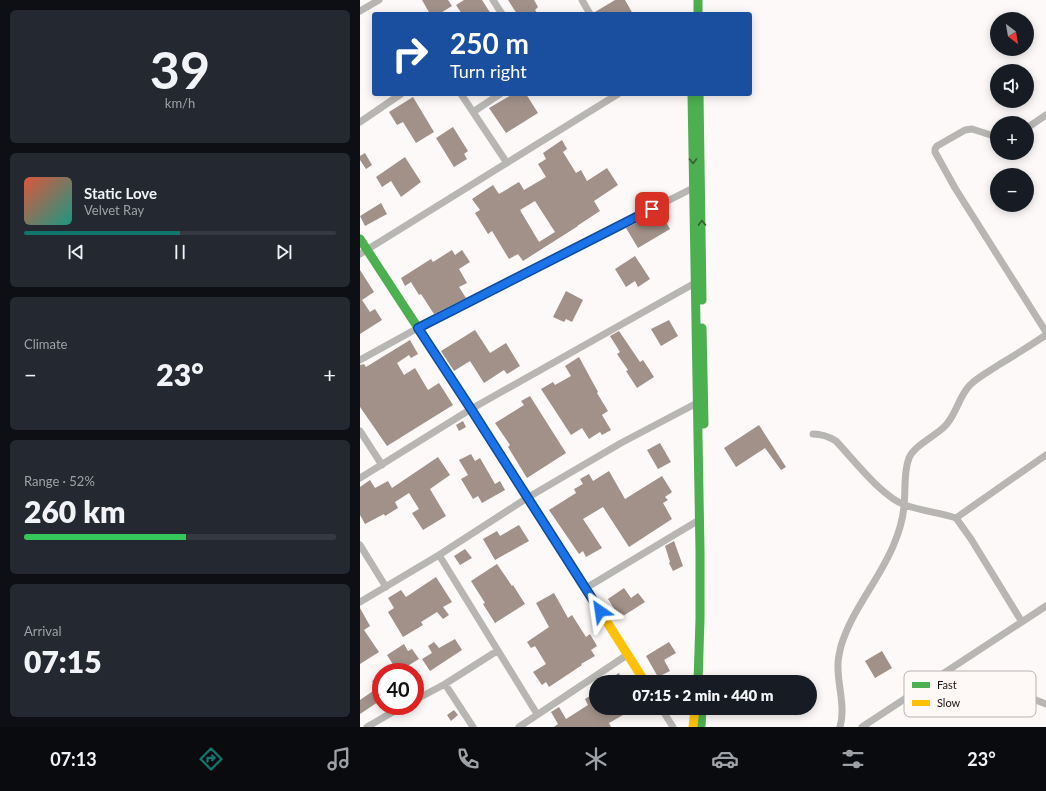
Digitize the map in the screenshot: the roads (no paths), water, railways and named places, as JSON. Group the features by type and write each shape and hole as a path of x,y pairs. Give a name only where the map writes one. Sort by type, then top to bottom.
{"street":[{"path":"360,11 379,0"},
{"path":"493,0 501,12"},
{"path":"582,0 589,12"},
{"path":"691,0 691,12"},
{"path":"698,0 698,12"},
{"path":"360,122 398,96"},
{"path":"462,96 507,163"},
{"path":"473,112 497,96"},
{"path":"364,252 615,96"},
{"path":"692,96 697,141 702,313 706,549 704,675"},
{"path":"698,675 700,619 694,188 699,96"},
{"path":"1034,123 1046,115"},
{"path":"990,135 972,129 966,130 937,146 935,148 935,152 955,188 1046,332"},
{"path":"360,360 418,328 694,188"},
{"path":"360,239 364,252 418,328 471,409 586,588 640,675"},
{"path":"360,478 471,409 695,283"},
{"path":"840,727 842,710 838,664 842,645 851,623 885,564 902,523 904,481 906,467 910,456 920,445 943,428 950,420 963,394 970,385 1046,335"},
{"path":"360,602 439,555 527,498 621,443 697,403"},
{"path":"360,431 382,465"},
{"path":"814,434 821,434 836,440 890,497 904,505 956,518 971,539 1022,622"},
{"path":"956,518 1046,455"},
{"path":"586,588 699,520"},
{"path":"360,545 386,587"},
{"path":"439,555 537,714"},
{"path":"948,671 1046,606"},
{"path":"424,695 445,684 497,651"},
{"path":"520,727 537,714 627,655"},
{"path":"445,684 473,727"},
{"path":"862,727 904,700"},
{"path":"1036,700 1046,704"},
{"path":"367,727 388,715"},
{"path":"665,715 673,727"},
{"path":"693,727 694,715"},
{"path":"701,727 702,715"}]}
